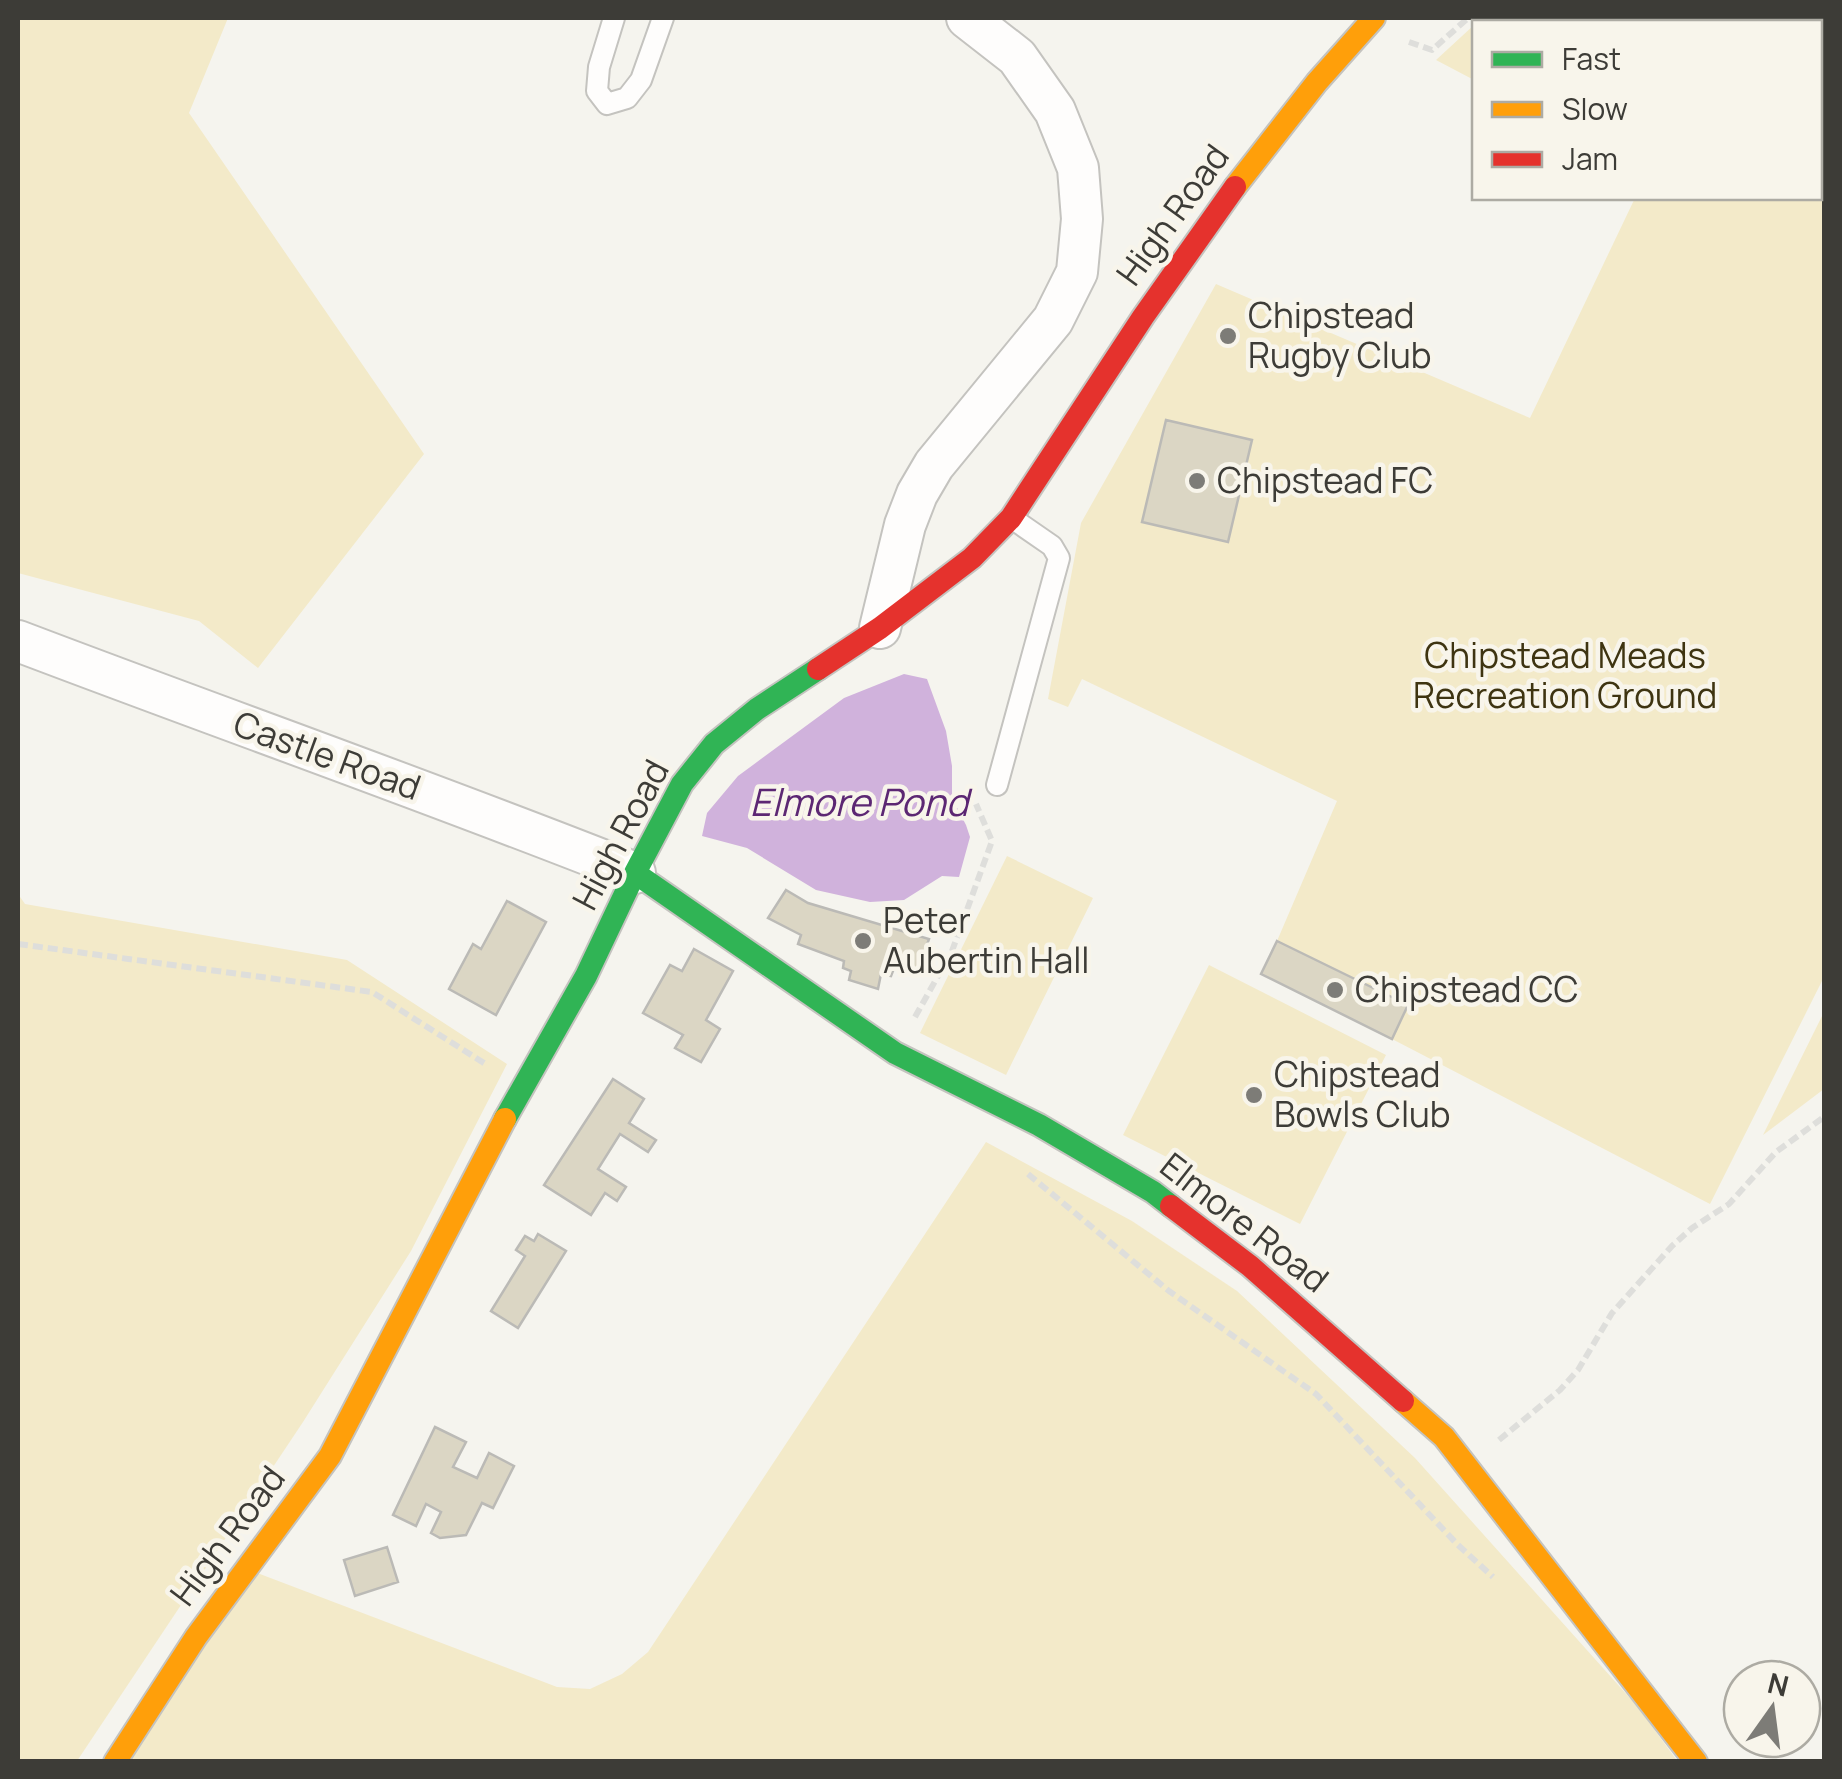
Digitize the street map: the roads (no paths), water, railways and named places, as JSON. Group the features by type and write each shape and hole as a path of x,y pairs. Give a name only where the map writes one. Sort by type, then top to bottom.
{"street":[{"path":"880,628 905,525 917,494 934,466 1053,320 1077,272 1082,219 1078,168 1055,112 1017,57 966,18"},
{"name":"High Road","path":"116,1762 196,1638 330,1456 522,1086 586,976 682,784 714,744 757,710 880,628 972,558 1012,518 1176,267 1262,150 1348,43 1374,18"},
{"name":"Castle Road","path":"18,640 635,873"},
{"name":"Elmore Road","path":"635,873 896,1053 1039,1125 1153,1192 1250,1266 1444,1437 1696,1762"}],"lane":[{"path":"614,18 596,91 608,104 627,98 641,80 663,18"},
{"path":"997,785 1059,558 1052,546 1012,518"}],"water":[{"name":"Elmore Pond","path":"904,674 927,679 946,731 952,798 970,837 959,877 942,876 904,900 870,902 816,890 747,848 702,836 707,813 738,776 844,698"}],"place":[{"name":"Chipstead Rugby Club","path":"1228,336"},
{"name":"Chipstead FC","path":"1197,481"},
{"name":"Peter Aubertin Hall","path":"863,941"},
{"name":"Chipstead CC","path":"1335,990"},
{"name":"Chipstead Bowls Club","path":"1254,1095"}],"park label":[{"name":"Chipstead Meads Recreation Ground","path":"1565,676"}]}
